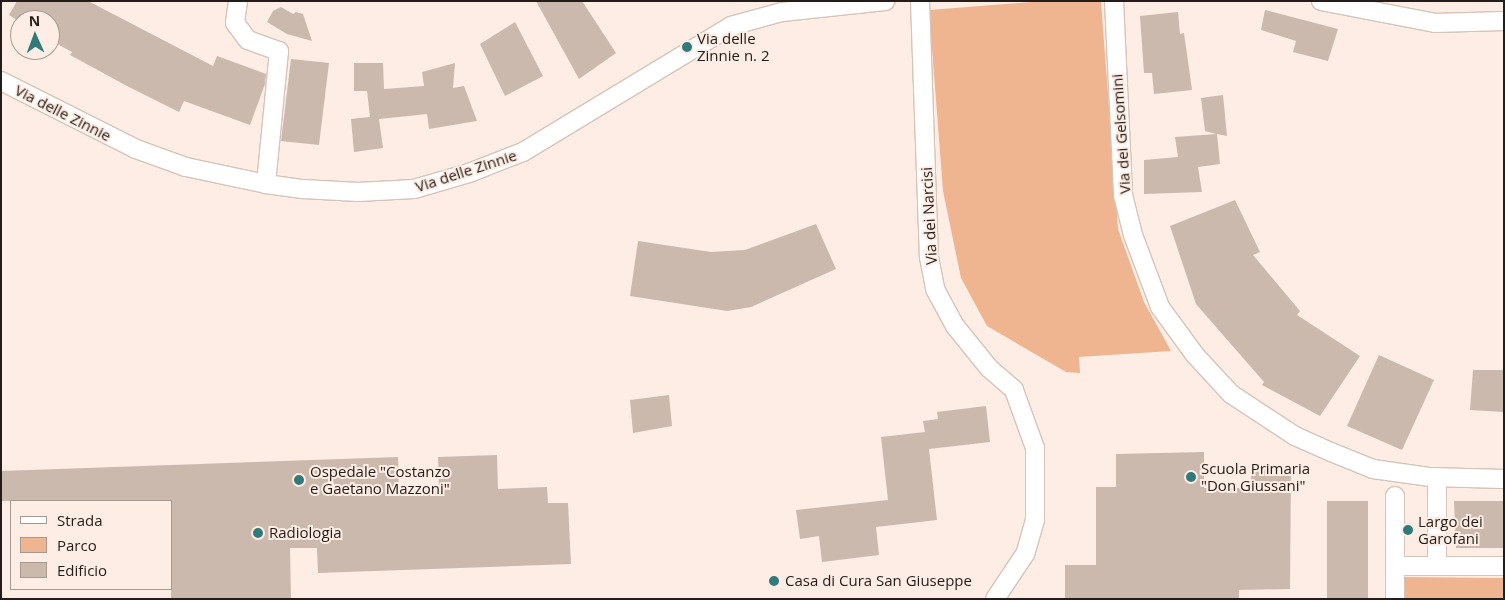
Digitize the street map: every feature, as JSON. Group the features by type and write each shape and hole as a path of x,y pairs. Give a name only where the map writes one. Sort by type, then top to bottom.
{"street":[{"path":"238,1 235,23 248,40 279,51 266,184"},
{"name":"Via delle Zinnie","path":"1,81 136,149 186,167 266,184 358,192 414,189 460,176 523,152 731,26 782,12 885,1"},
{"name":"Via dei Narcisi","path":"920,1 929,257 936,289 955,326 988,368 1014,390 1035,448 1035,520 1025,554 995,599"},
{"name":"Via dei Gelsomini","path":"1114,1 1123,195 1133,235 1160,307 1195,355 1232,394 1295,436 1373,469 1437,478 1504,479"},
{"path":"1321,1 1435,22 1504,21"},
{"path":"1437,478 1437,566"},
{"path":"1395,496 1395,599"},
{"path":"1395,566 1504,566"}],"green space":[{"path":"1045,1 1101,1 1118,229 1144,302 1171,351 1079,357 1080,373 1066,372 987,326 961,278 943,191 929,10"},
{"path":"1399,577 1504,578 1504,599 1399,599"}],"building":[{"path":"17,1 88,1 213,66 217,56 266,74 265,84 250,125 184,101 179,112 70,55 72,52 60,45 60,10 12,10"},
{"path":"536,1 582,1 616,53 579,79"},
{"path":"281,7 293,14 296,12 303,14 312,41 287,34 267,22 273,11"},
{"path":"1265,10 1338,29 1328,61 1293,52 1296,41 1261,30"},
{"path":"1178,12 1180,34 1184,33 1192,90 1154,94 1152,73 1144,73 1140,16"},
{"path":"515,22 543,76 505,96 480,44"},
{"path":"291,59 329,63 319,145 281,141"},
{"path":"354,63 383,63 384,89 424,86 422,72 455,63 453,88 464,86 477,121 429,129 427,114 379,119 383,148 354,152 351,119 370,117 367,91 354,91"},
{"path":"1223,95 1227,136 1217,134 1220,164 1198,167 1202,192 1144,194 1144,160 1178,157 1175,137 1216,134 1205,131 1201,98"},
{"path":"1235,200 1260,252 1253,255 1300,311 1297,315 1360,356 1320,416 1262,385 1264,382 1196,304 1170,226"},
{"path":"816,224 836,269 751,307 727,311 630,296 638,241 711,252 745,250"},
{"path":"1379,355 1434,380 1402,450 1347,426"},
{"path":"1473,370 1504,370 1504,412 1470,410"},
{"path":"669,395 672,426 633,433 630,400"},
{"path":"986,406 990,442 929,449 937,520 876,527 879,555 822,562 819,536 800,539 796,510 888,500 881,437 925,432 923,421 938,419 937,412"},
{"path":"1204,452 1204,488 1251,488 1251,470 1291,468 1290,589 1239,590 1239,599 1065,599 1065,565 1096,565 1096,487 1116,487 1116,454"},
{"path":"497,455 498,489 547,487 548,503 568,503 571,564 318,573 317,548 290,548 291,599 171,599 172,500 1,501 1,471 398,457 399,491 439,490 438,457"},
{"path":"1327,501 1368,501 1368,599 1327,599"},
{"path":"1454,501 1504,501 1504,548 1456,548"}],"place":[{"name":"Via delle Zinnie n. 2","path":"687,47"},
{"name":"Scuola Primaria \"Don Giussani\"","path":"1191,477"},
{"name":"Ospedale \"Costanzo e Gaetano Mazzoni\"","path":"299,480"},
{"name":"Largo dei Garofani","path":"1408,530"},
{"name":"Radiologia","path":"258,533"},
{"name":"Casa di Cura San Giuseppe","path":"774,581"}]}
